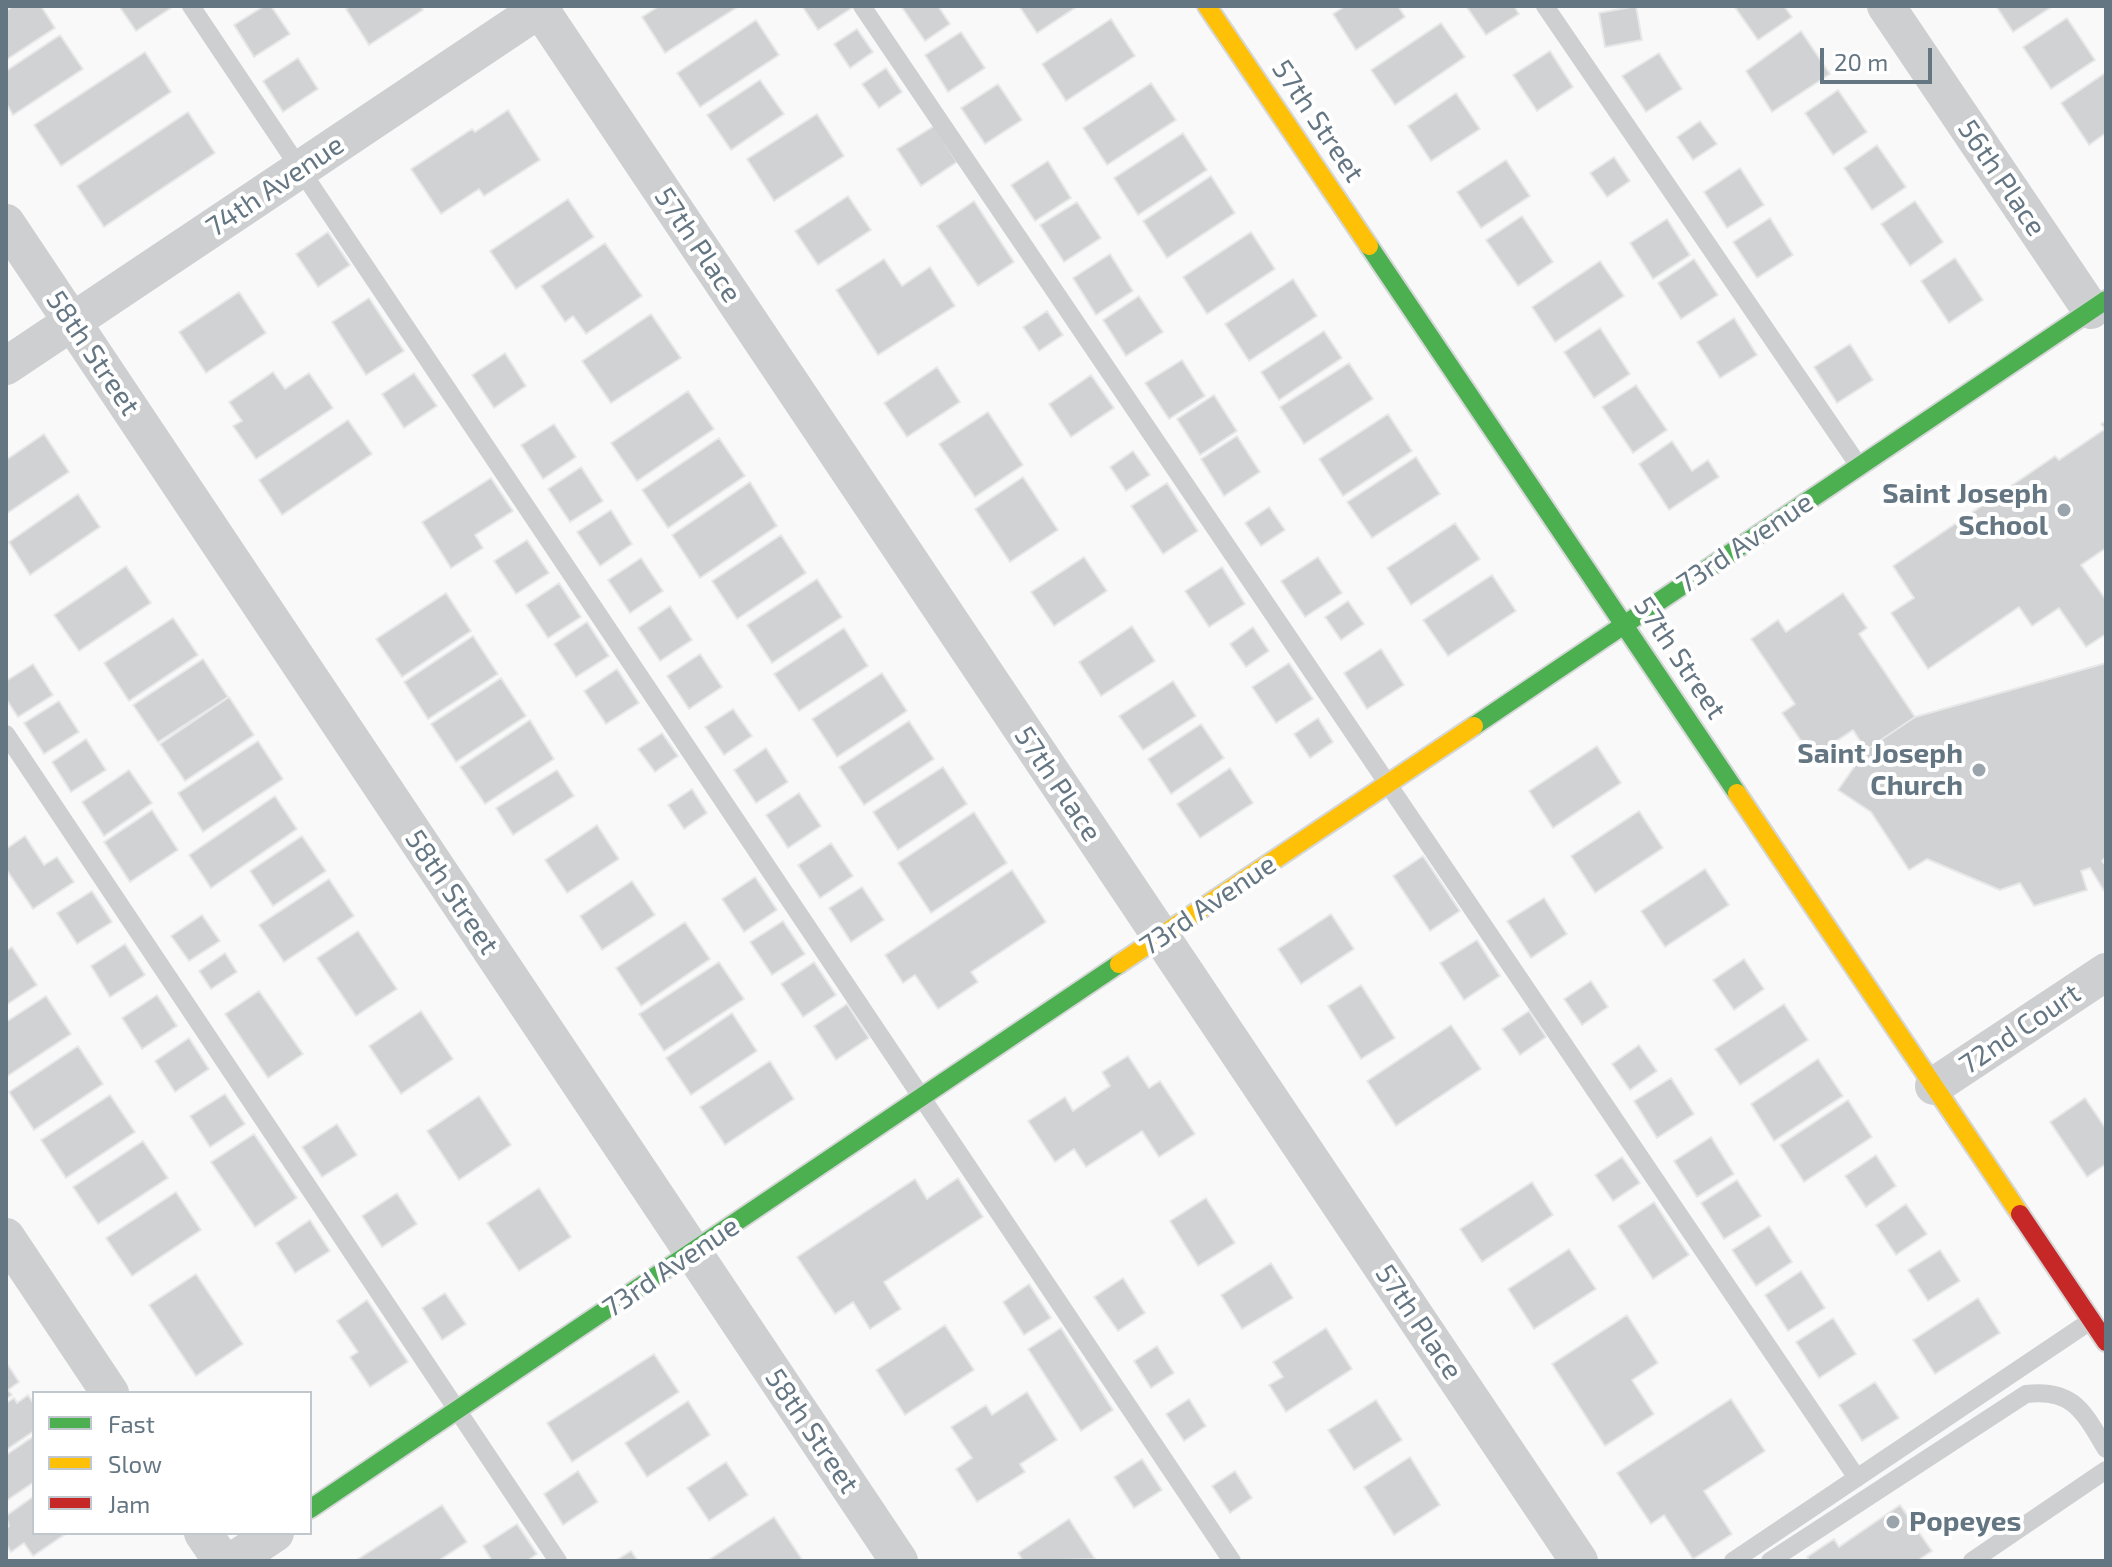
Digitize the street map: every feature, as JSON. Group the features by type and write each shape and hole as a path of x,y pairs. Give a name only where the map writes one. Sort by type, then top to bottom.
{"street":[{"name":"57th Street","path":"1207,6 1934,1086 2099,1315 2106,1342"},
{"name":"56th Place","path":"1886,6 2098,305"},
{"name":"74th Avenue","path":"6,366 540,7"},
{"name":"57th Place","path":"540,7 1579,1561"},
{"name":"58th Street","path":"6,223 899,1561"},
{"name":"73rd Avenue","path":"312,1508 2098,305"},
{"name":"72nd Court","path":"1934,1086 2106,972"},
{"path":"6,1237 109,1391"},
{"path":"204,1535 222,1561"},
{"path":"233,1561 272,1535"}],"lane":[{"path":"191,6 1232,1561"},
{"path":"862,6 1857,1478"},
{"path":"1545,6 1859,466"},
{"path":"6,734 558,1561"},
{"path":"1733,1561 2099,1315"},
{"path":"1770,1561 2026,1394 2046,1392 2064,1398 2082,1411 2106,1449"},
{"path":"1972,1561 2106,1470"}],"building":[{"path":"13,6 41,6 55,28 6,60 6,11"},
{"path":"119,6 170,6 171,8 136,31"},
{"path":"264,6 271,6 290,34 254,57 234,25"},
{"path":"351,6 421,6 423,10 369,45 346,9"},
{"path":"659,6 736,8 665,53 642,17"},
{"path":"802,6 855,6 818,30"},
{"path":"901,6 938,6 950,24 925,41"},
{"path":"1019,6 1078,6 1037,33"},
{"path":"1345,6 1398,6 1405,17 1356,50 1333,14"},
{"path":"1466,6 1514,6 1519,14 1486,35"},
{"path":"1636,6 1642,40 1605,47 1599,13"},
{"path":"1734,6 1784,6 1792,17 1758,40"},
{"path":"1996,6 2053,6 2013,32"},
{"path":"2067,18 2095,60 2051,89 2023,47"},
{"path":"1111,19 1135,56 1066,101 1042,64"},
{"path":"756,20 779,55 700,107 677,73"},
{"path":"1441,23 1465,57 1395,105 1371,70"},
{"path":"857,29 873,52 850,68 834,44"},
{"path":"1801,31 1830,74 1772,112 1746,71"},
{"path":"961,32 985,68 948,92 925,55"},
{"path":"60,35 83,69 13,115 6,103 6,71"},
{"path":"1550,51 1573,87 1537,111 1513,75"},
{"path":"145,52 171,92 61,166 34,125"},
{"path":"1659,53 1682,89 1646,112 1622,76"},
{"path":"298,58 318,89 283,112 263,81"},
{"path":"886,68 902,92 879,108 862,84"},
{"path":"2105,73 2106,133 2089,145 2061,103"},
{"path":"760,80 784,114 731,150 707,115"},
{"path":"1151,83 1176,120 1107,165 1083,128"},
{"path":"998,84 1022,120 985,144 961,108"},
{"path":"1838,90 1867,132 1833,155 1805,113"},
{"path":"1456,93 1480,129 1431,161 1408,126"},
{"path":"508,110 540,160 484,196 479,189 441,214 411,169 472,129 475,132"},
{"path":"188,112 215,153 104,227 77,186"},
{"path":"817,114 844,156 774,201 747,159"},
{"path":"1700,121 1717,144 1693,160 1677,137"},
{"path":"934,126 957,162 921,186 897,149"},
{"path":"1183,133 1207,170 1138,215 1114,178"},
{"path":"1877,145 1906,187 1872,210 1844,168"},
{"path":"1614,157 1630,181 1607,197 1590,173"},
{"path":"1506,160 1530,196 1481,228 1457,192"},
{"path":"1048,161 1071,198 1035,221 1011,185"},
{"path":"1740,168 1764,205 1727,228 1704,192"},
{"path":"1211,176 1235,213 1167,258 1143,221"},
{"path":"848,196 871,230 818,265 795,231"},
{"path":"568,199 594,237 516,289 490,251"},
{"path":"974,201 1014,262 978,286 937,226"},
{"path":"1915,201 1943,242 1910,266 1881,224"},
{"path":"1077,202 1101,238 1064,262 1040,225"},
{"path":"1522,216 1553,262 1518,286 1486,240"},
{"path":"1770,218 1793,255 1757,278 1733,242"},
{"path":"1667,219 1690,255 1653,279 1630,243"},
{"path":"328,232 350,265 318,287 296,254"},
{"path":"1251,232 1275,269 1207,314 1183,277"},
{"path":"605,243 642,296 586,334 573,316 565,322 541,286"},
{"path":"1110,254 1133,291 1096,315 1073,278"},
{"path":"1955,258 1983,300 1949,323 1921,281"},
{"path":"884,259 902,286 930,267 955,306 878,355 836,290"},
{"path":"1694,259 1718,295 1681,319 1658,283"},
{"path":"1600,261 1624,296 1555,342 1532,307"},
{"path":"1293,279 1317,316 1249,361 1225,324"},
{"path":"239,292 266,333 206,373 179,332"},
{"path":"1139,296 1163,332 1126,356 1103,320"},
{"path":"369,298 404,351 366,375 332,322"},
{"path":"1047,311 1063,335 1039,351 1023,327"},
{"path":"651,314 681,358 611,403 582,361"},
{"path":"1734,318 1757,355 1720,378 1697,342"},
{"path":"1600,328 1630,374 1594,398 1564,352"},
{"path":"1324,331 1342,358 1279,400 1261,372"},
{"path":"1850,344 1873,380 1837,403 1814,367"},
{"path":"505,353 526,386 494,408 472,375"},
{"path":"1182,360 1205,396 1169,419 1145,383"},
{"path":"1349,363 1373,399 1304,444 1280,407"},
{"path":"937,367 960,402 907,437 884,403"},
{"path":"273,372 285,389 309,373 333,408 256,459 233,426 242,421 229,402"},
{"path":"414,373 437,406 404,428 382,394"},
{"path":"1091,375 1114,408 1071,437 1049,404"},
{"path":"1636,385 1667,430 1633,453 1602,407"},
{"path":"688,391 714,429 637,481 611,443"},
{"path":"1214,395 1237,431 1200,455 1177,419"},
{"path":"988,412 1023,465 975,497 939,444"},
{"path":"1388,414 1412,451 1343,496 1319,459"},
{"path":"348,420 372,454 282,515 259,480"},
{"path":"2106,421 2106,548 2081,565 2106,600 2106,634 2086,647 2059,608 2032,626 2019,607 1928,669 1891,613 1914,598 1893,566 2055,456 2059,460 2105,429 2101,424"},
{"path":"554,424 576,457 543,479 521,445"},
{"path":"44,434 69,472 6,514 6,460"},
{"path":"1237,436 1260,472 1224,496 1201,459"},
{"path":"719,438 745,476 668,528 642,490"},
{"path":"1672,441 1692,471 1708,460 1719,477 1669,510 1639,464"},
{"path":"1133,451 1150,475 1126,491 1110,467"},
{"path":"1416,457 1440,494 1372,538 1347,502"},
{"path":"581,467 603,501 570,522 548,489"},
{"path":"1023,477 1058,530 1010,562 975,509"},
{"path":"491,478 513,511 475,535 483,548 451,568 422,522"},
{"path":"750,482 777,526 700,578 672,535"},
{"path":"1167,483 1198,531 1163,554 1131,506"},
{"path":"78,494 100,527 30,575 9,542"},
{"path":"1269,507 1285,530 1261,546 1245,523"},
{"path":"611,510 632,544 600,566 577,532"},
{"path":"1455,523 1480,559 1411,605 1387,568"},
{"path":"781,535 806,573 737,619 712,581"},
{"path":"527,540 549,573 516,594 494,561"},
{"path":"1084,557 1107,591 1054,626 1031,592"},
{"path":"1318,557 1342,593 1305,617 1281,581"},
{"path":"641,558 663,591 630,613 608,580"},
{"path":"126,566 151,603 79,651 54,615"},
{"path":"1222,567 1245,604 1209,627 1185,591"},
{"path":"1492,575 1516,611 1448,656 1423,620"},
{"path":"817,579 842,617 772,663 747,625"},
{"path":"559,583 581,617 548,638 526,605"},
{"path":"446,593 471,631 402,677 376,639"},
{"path":"1843,593 1867,628 1859,634 1915,717 1866,750 1853,730 1812,757 1782,713 1795,704 1751,639 1778,620 1786,632"},
{"path":"1348,601 1364,624 1341,640 1325,617"},
{"path":"670,606 692,640 660,661 638,628"},
{"path":"173,618 198,655 129,701 104,663"},
{"path":"587,622 609,656 576,677 554,644"},
{"path":"1132,626 1155,661 1101,696 1079,662"},
{"path":"1253,627 1269,651 1246,667 1230,644"},
{"path":"844,628 868,666 799,711 774,674"},
{"path":"473,636 498,674 428,719 404,682"},
{"path":"1381,649 1404,685 1367,709 1344,673"},
{"path":"700,654 722,687 689,709 667,676"},
{"path":"203,659 228,697 158,742 133,705"},
{"path":"1289,663 1313,699 1276,723 1252,687"},
{"name":"Saint Joseph Church","path":"2106,663 2106,856 2102,861 2106,866 2106,894 2090,868 2081,871 2087,890 2034,906 2020,883 2000,890 1927,859 1909,870 1871,812 1838,790 1866,750 1915,717"},
{"path":"33,664 53,695 18,717 6,699 6,681"},
{"path":"617,669 639,703 606,724 584,691"},
{"path":"882,673 907,711 837,757 812,719"},
{"path":"501,678 526,716 456,762 431,724"},
{"path":"1173,681 1196,716 1143,750 1119,716"},
{"path":"229,697 254,735 185,781 160,744"},
{"path":"59,701 79,732 44,754 24,723"},
{"path":"733,709 752,736 724,755 705,727"},
{"path":"1318,718 1333,742 1310,758 1294,734"},
{"path":"530,720 554,759 485,804 460,767"},
{"path":"909,721 934,759 864,805 839,767"},
{"path":"1201,724 1224,758 1171,794 1148,759"},
{"path":"662,733 678,756 655,772 638,749"},
{"path":"86,739 106,770 71,792 52,762"},
{"path":"258,741 283,779 203,832 178,793"},
{"path":"1597,746 1621,783 1553,828 1529,791"},
{"path":"766,748 788,782 756,803 734,770"},
{"path":"943,767 967,804 898,850 873,812"},
{"path":"1230,768 1253,803 1200,838 1177,804"},
{"path":"129,770 152,803 104,836 82,802"},
{"path":"557,770 574,796 513,835 496,808"},
{"path":"692,789 707,813 684,829 668,805"},
{"path":"799,793 821,826 788,848 766,815"},
{"path":"275,796 297,829 211,888 189,855"},
{"path":"152,810 178,850 130,882 104,842"},
{"path":"1639,811 1663,848 1595,893 1571,856"},
{"path":"974,812 1007,863 931,913 898,863"},
{"path":"597,825 619,859 567,893 545,860"},
{"path":"25,836 44,865 57,857 74,882 33,909 6,869 6,849"},
{"path":"302,836 326,871 273,906 250,871"},
{"path":"831,843 853,876 820,898 798,865"},
{"path":"1423,856 1460,911 1430,931 1393,876"},
{"path":"1705,869 1729,905 1665,947 1641,911"},
{"path":"1012,870 1046,922 971,972 978,982 938,1009 915,975 903,983 885,955"},
{"path":"755,877 777,910 744,932 722,899"},
{"path":"329,879 354,916 284,962 259,925"},
{"path":"632,881 655,915 602,950 580,916"},
{"path":"862,887 884,920 851,942 829,908"},
{"path":"92,891 112,922 77,944 57,913"},
{"path":"1544,898 1567,934 1531,958 1507,921"},
{"path":"1331,914 1354,949 1301,984 1278,949"},
{"path":"202,915 220,941 189,961 171,936"},
{"path":"783,921 805,954 772,975 750,942"},
{"path":"685,922 710,959 641,1006 616,968"},
{"path":"358,931 397,989 356,1016 317,958"},
{"path":"1477,940 1500,976 1464,1000 1440,963"},
{"path":"125,944 145,975 110,997 91,966"},
{"path":"12,947 37,985 6,1005 6,951"},
{"path":"225,953 237,972 211,989 199,971"},
{"path":"1744,959 1764,989 1734,1010 1713,980"},
{"path":"719,962 744,999 664,1051 639,1014"},
{"path":"814,962 836,995 803,1017 781,984"},
{"path":"1591,981 1608,1007 1582,1025 1564,999"},
{"path":"1361,985 1395,1038 1361,1059 1328,1006"},
{"path":"259,991 303,1054 268,1078 225,1014"},
{"path":"157,995 177,1026 142,1049 122,1018"},
{"path":"46,996 71,1034 6,1077 6,1022"},
{"path":"847,1004 869,1038 836,1060 814,1026"},
{"path":"1784,1004 1808,1040 1740,1085 1715,1049"},
{"path":"421,1011 453,1059 401,1094 369,1046"},
{"path":"1529,1011 1546,1037 1520,1055 1502,1029"},
{"path":"732,1013 757,1051 691,1095 666,1058"},
{"path":"1451,1025 1481,1069 1396,1126 1367,1081"},
{"path":"189,1038 209,1069 175,1092 155,1061"},
{"path":"1639,1045 1657,1071 1630,1090 1612,1064"},
{"path":"78,1046 103,1084 34,1130 9,1092"},
{"path":"1128,1056 1149,1088 1160,1081 1195,1134 1159,1157 1142,1131 1086,1167 1074,1149 1055,1162 1028,1121 1065,1097 1073,1111 1110,1086 1102,1072"},
{"path":"1818,1059 1843,1096 1774,1141 1751,1104"},
{"path":"770,1061 794,1099 725,1145 700,1107"},
{"path":"1671,1078 1694,1114 1657,1138 1634,1101"},
{"path":"225,1094 245,1124 210,1147 190,1116"},
{"path":"110,1095 135,1132 66,1178 41,1140"},
{"path":"479,1096 511,1145 459,1180 427,1131"},
{"path":"2085,1098 2106,1129 2106,1164 2087,1177 2050,1122"},
{"path":"1848,1100 1872,1137 1804,1182 1780,1145"},
{"path":"337,1124 357,1155 322,1177 302,1147"},
{"path":"254,1134 297,1198 255,1227 211,1162"},
{"path":"1711,1137 1734,1174 1697,1197 1674,1161"},
{"path":"143,1141 168,1178 98,1224 73,1187"},
{"path":"1876,1155 1896,1186 1866,1207 1845,1176"},
{"path":"1622,1157 1640,1183 1613,1201 1595,1175"},
{"path":"958,1178 983,1217 884,1282 901,1309 870,1329 853,1302 835,1314 797,1257 915,1179 927,1199"},
{"path":"1737,1180 1761,1216 1724,1239 1701,1203"},
{"path":"1532,1182 1553,1215 1482,1262 1460,1229"},
{"path":"539,1188 571,1237 519,1271 487,1223"},
{"path":"176,1192 201,1230 132,1276 106,1238"},
{"path":"397,1193 417,1224 382,1247 362,1216"},
{"path":"1206,1198 1235,1243 1198,1266 1170,1221"},
{"path":"1654,1202 1689,1255 1653,1279 1618,1226"},
{"path":"1906,1204 1927,1234 1896,1255 1876,1225"},
{"path":"310,1220 330,1251 295,1273 276,1243"},
{"path":"1769,1226 1792,1262 1756,1286 1732,1250"},
{"path":"1569,1249 1596,1289 1534,1329 1508,1289"},
{"path":"1940,1250 1960,1281 1928,1301 1908,1270"},
{"path":"1271,1263 1293,1298 1242,1329 1221,1295"},
{"path":"1801,1271 1825,1308 1788,1331 1765,1295"},
{"path":"196,1274 243,1344 196,1376 149,1305"},
{"path":"1123,1278 1145,1313 1118,1331 1094,1297"},
{"path":"1029,1284 1051,1318 1024,1335 1003,1302"},
{"path":"445,1293 466,1324 442,1340 422,1308"},
{"path":"1978,1298 2000,1333 1935,1374 1913,1340"},
{"path":"367,1300 408,1362 370,1387 350,1357 358,1352 337,1321"},
{"path":"1627,1315 1658,1363 1632,1380 1654,1414 1605,1446 1552,1364"},
{"path":"1833,1318 1856,1354 1819,1378 1796,1342"},
{"path":"945,1325 974,1370 905,1415 876,1370"},
{"path":"1061,1328 1113,1410 1081,1431 1028,1349"},
{"path":"1326,1328 1352,1369 1286,1412 1269,1385 1283,1377 1273,1362"},
{"path":"1157,1346 1174,1373 1151,1388 1134,1361"},
{"path":"654,1354 679,1392 572,1462 547,1423"},
{"path":"6,1362 19,1382 8,1390 12,1395 6,1399"},
{"path":"1875,1382 1899,1418 1862,1441 1839,1405"},
{"path":"1027,1392 1057,1440 1020,1464 1025,1472 977,1502 956,1469 972,1458 951,1427 986,1405 992,1415"},
{"path":"28,1395 32,1401 32,1432 6,1450 6,1403 14,1398 17,1403"},
{"path":"1189,1399 1206,1426 1184,1441 1166,1414"},
{"path":"1731,1399 1765,1451 1704,1491 1732,1534 1693,1559 1664,1515 1651,1524 1617,1473"},
{"path":"1376,1400 1402,1440 1354,1470 1328,1430"},
{"path":"688,1401 710,1435 647,1477 625,1443"},
{"path":"32,1437 32,1483 6,1501 6,1455"},
{"path":"1410,1457 1440,1505 1394,1535 1364,1487"},
{"path":"1142,1459 1162,1490 1134,1508 1114,1477"},
{"path":"726,1462 748,1495 709,1521 687,1488"},
{"path":"578,1471 598,1502 563,1525 544,1494"},
{"path":"1235,1471 1252,1498 1230,1513 1212,1486"},
{"path":"32,1497 32,1535 64,1535 33,1556 24,1543 11,1552 6,1544 6,1529 9,1526 6,1516"},
{"path":"442,1505 467,1542 438,1561 355,1561"},
{"name":"Popeyes","path":"1900,1505 1932,1551 1917,1561 1810,1561 1807,1557 1834,1539 1839,1547"},
{"path":"774,1517 803,1561 707,1561"},
{"path":"1069,1519 1095,1559 1023,1561 1018,1553"},
{"path":"517,1524 537,1554 527,1561 492,1561 483,1546"},
{"path":"631,1551 638,1561 615,1561"}],"traffic: fast":[{"path":"1369,246 1737,793"},
{"path":"1474,726 2106,300"},
{"path":"312,1508 1119,964"}],"traffic: slow":[{"path":"1207,6 1369,246"},
{"path":"1119,964 1474,726"},
{"path":"1737,793 2020,1214"}],"traffic: jam":[{"path":"2020,1214 2106,1342"}],"place":[{"name":"Saint Joseph School","path":"2064,510"},
{"name":"Saint Joseph Church","path":"1979,770"},
{"name":"Popeyes","path":"1893,1522"}]}
